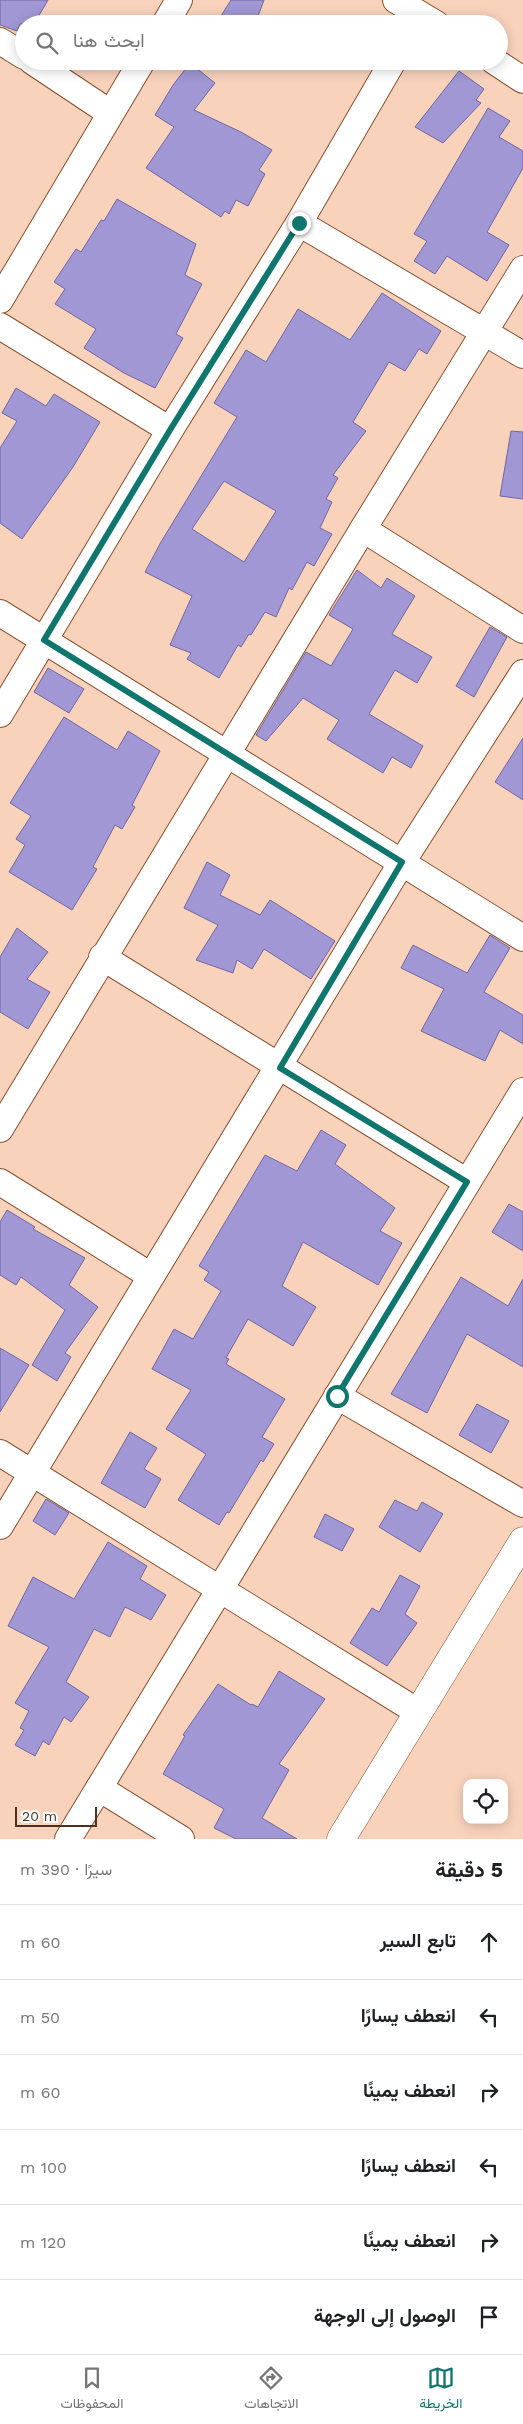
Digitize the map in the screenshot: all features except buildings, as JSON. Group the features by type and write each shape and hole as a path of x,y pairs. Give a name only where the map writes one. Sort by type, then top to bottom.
{"street":[{"path":"170,15 179,0"},
{"path":"396,0 424,15"},
{"path":"0,41 15,50"},
{"path":"46,70 110,113"},
{"path":"0,300 136,70"},
{"path":"0,714 170,430 299,223 387,70"},
{"path":"508,70 523,80"},
{"path":"299,223 523,355"},
{"path":"0,1129 102,957 228,753 362,529 523,269"},
{"path":"0,326 170,430"},
{"path":"362,529 523,630"},
{"path":"0,614 228,753 523,938"},
{"path":"0,1526 151,1276 280,1068 402,862 523,673"},
{"path":"102,957 467,1182"},
{"path":"68,1839 523,1091"},
{"path":"0,1182 151,1276"},
{"path":"337,1396 523,1504"},
{"path":"0,1453 418,1712"},
{"path":"341,1839 523,1541"},
{"path":"100,1788 182,1839"}],"route":[{"path":"299,223 170,430 44,640 402,862 280,1068 467,1182 337,1396"}]}
